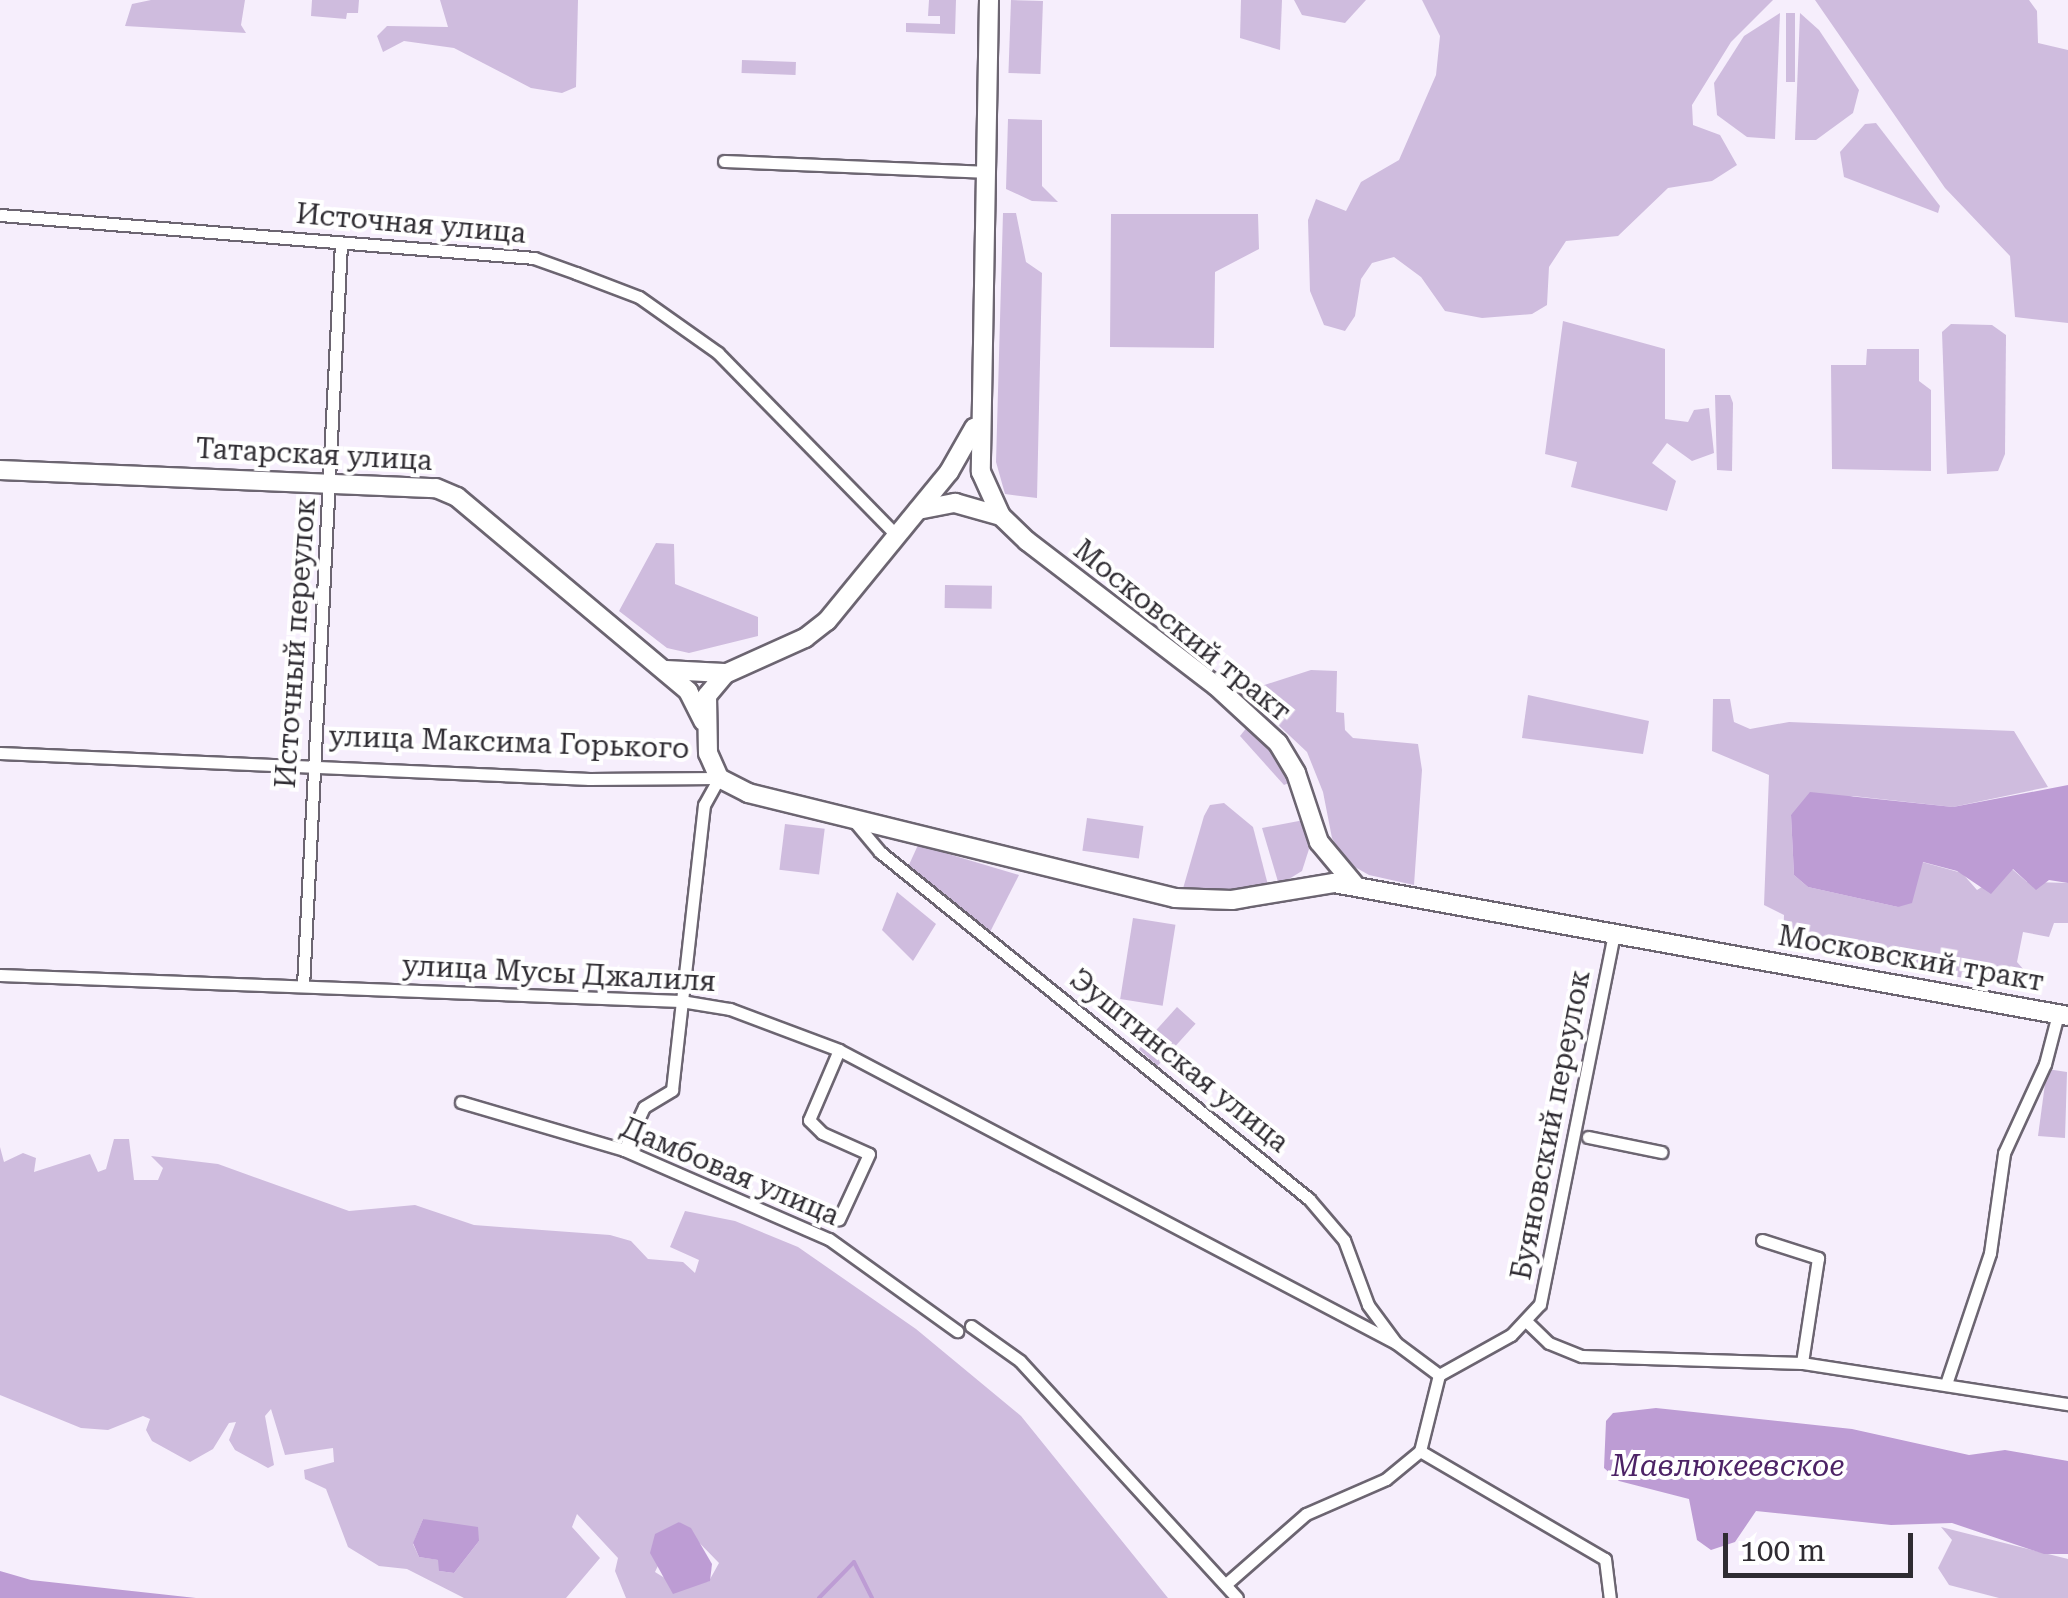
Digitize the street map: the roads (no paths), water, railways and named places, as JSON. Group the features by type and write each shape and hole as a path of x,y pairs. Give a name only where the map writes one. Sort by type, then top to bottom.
{"main road":[{"name":"Московский тракт","path":"988,0 976,422 982,477 1001,516 1258,723 1296,772 1319,842 1356,886 2063,1015"},
{"path":"688,690 816,632 896,536 926,507 976,422"},
{"path":"926,507 982,477 970,467 948,472"},
{"name":"Татарская улица","path":"0,470 413,482 449,492 688,690 706,731 719,778"},
{"path":"926,507 969,505 1001,516"},
{"path":"661,668 726,673"},
{"path":"706,731 708,696 726,673"},
{"name":"улица Максима Горького","path":"719,778 748,793 849,814 1175,898 1232,900 1302,884 1356,886"},
{"path":"1302,884 1319,842"}],"street":[{"path":"724,161 984,172"},
{"name":"Источная улица","path":"0,215 534,258 639,297 779,409 896,536"},
{"name":"Источный переулок","path":"304,986 342,243"},
{"name":"улица Максима Горького","path":"0,753 589,779 719,778"},
{"path":"624,1150 644,1107 672,1090 704,805 719,778"},
{"name":"Эуштинская улица","path":"849,814 880,852 1310,1199 1344,1240 1368,1306 1396,1343 1438,1375"},
{"name":"Буяновский переулок","path":"1438,1375 1527,1322 1547,1283 1614,934"},
{"name":"улица Мусы Джалиля","path":"0,975 681,1001 730,1009 839,1050 1396,1343"},
{"path":"1946,1381 1990,1253 2004,1153 2063,1015"},
{"path":"839,1050 810,1120 822,1133 869,1154 839,1219"},
{"name":"Дамбовая улица","path":"462,1102 624,1150 830,1239 957,1330"},
{"path":"1588,1137 1662,1152"},
{"path":"1762,1240 1818,1258 1802,1363"},
{"path":"1527,1322 1548,1343 1582,1356 1802,1363 1946,1381 2068,1404"},
{"path":"971,1326 1020,1361 1237,1598"},
{"path":"1226,1584 1306,1514 1386,1480 1420,1450 1438,1375"},
{"path":"1420,1450 1604,1558 1610,1598"}],"water":[{"path":"2068,785 2068,883 2049,880 2036,890 2013,869 1991,894 1957,871 1923,862 1912,903 1898,907 1808,887 1794,875 1791,815 1810,792 1953,807"},
{"name":"Мавлюкеевское","path":"1656,1408 1852,1429 1969,1455 2005,1450 2068,1461 2068,1554 2044,1554 1952,1523 1891,1525 1756,1511 1735,1542 1711,1550 1697,1540 1689,1499 1619,1481 1604,1468 1606,1421 1613,1413"},
{"path":"423,1519 478,1527 479,1541 454,1573 439,1571 438,1560 419,1557 413,1543"},
{"path":"679,1522 691,1528 712,1564 710,1581 673,1594 650,1553 655,1534"},
{"path":"0,1571 31,1580 196,1598 0,1598"}],"waterway":[{"path":"819,1598 854,1562 872,1598"}]}
